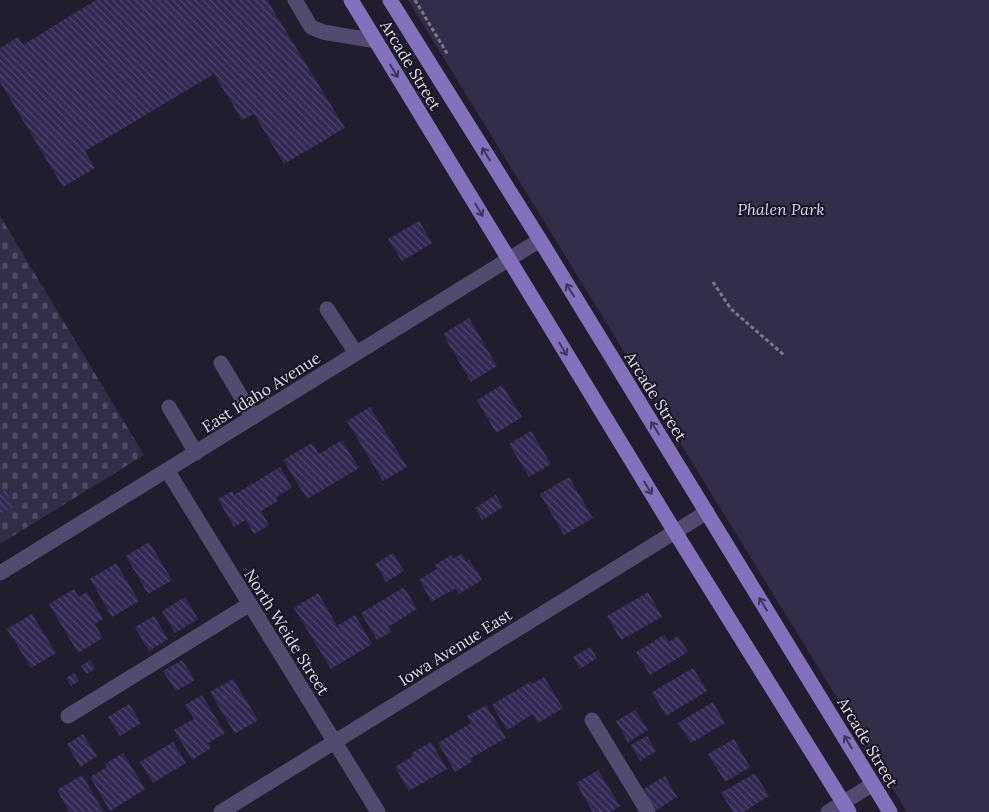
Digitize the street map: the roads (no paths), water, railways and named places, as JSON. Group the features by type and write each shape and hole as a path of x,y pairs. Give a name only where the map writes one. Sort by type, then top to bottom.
{"main road":[{"name":"Arcade Street","path":"350,0 675,532 846,807"},
{"name":"Arcade Street","path":"390,0 540,240 890,812"}],"street":[{"path":"294,0 311,27 323,32 376,41"},
{"name":"East Idaho Avenue","path":"0,574 540,240"},
{"path":"327,309 356,353"},
{"path":"221,363 253,417"},
{"path":"169,407 196,452"},
{"name":"North Weide Street","path":"167,470 378,812"},
{"name":"Iowa Avenue East","path":"221,812 707,512"},
{"path":"68,716 250,604"},
{"path":"592,720 648,812"},
{"path":"828,812 846,807 873,784"}],"park label":[{"name":"Phalen Park","path":"781,209"}]}
